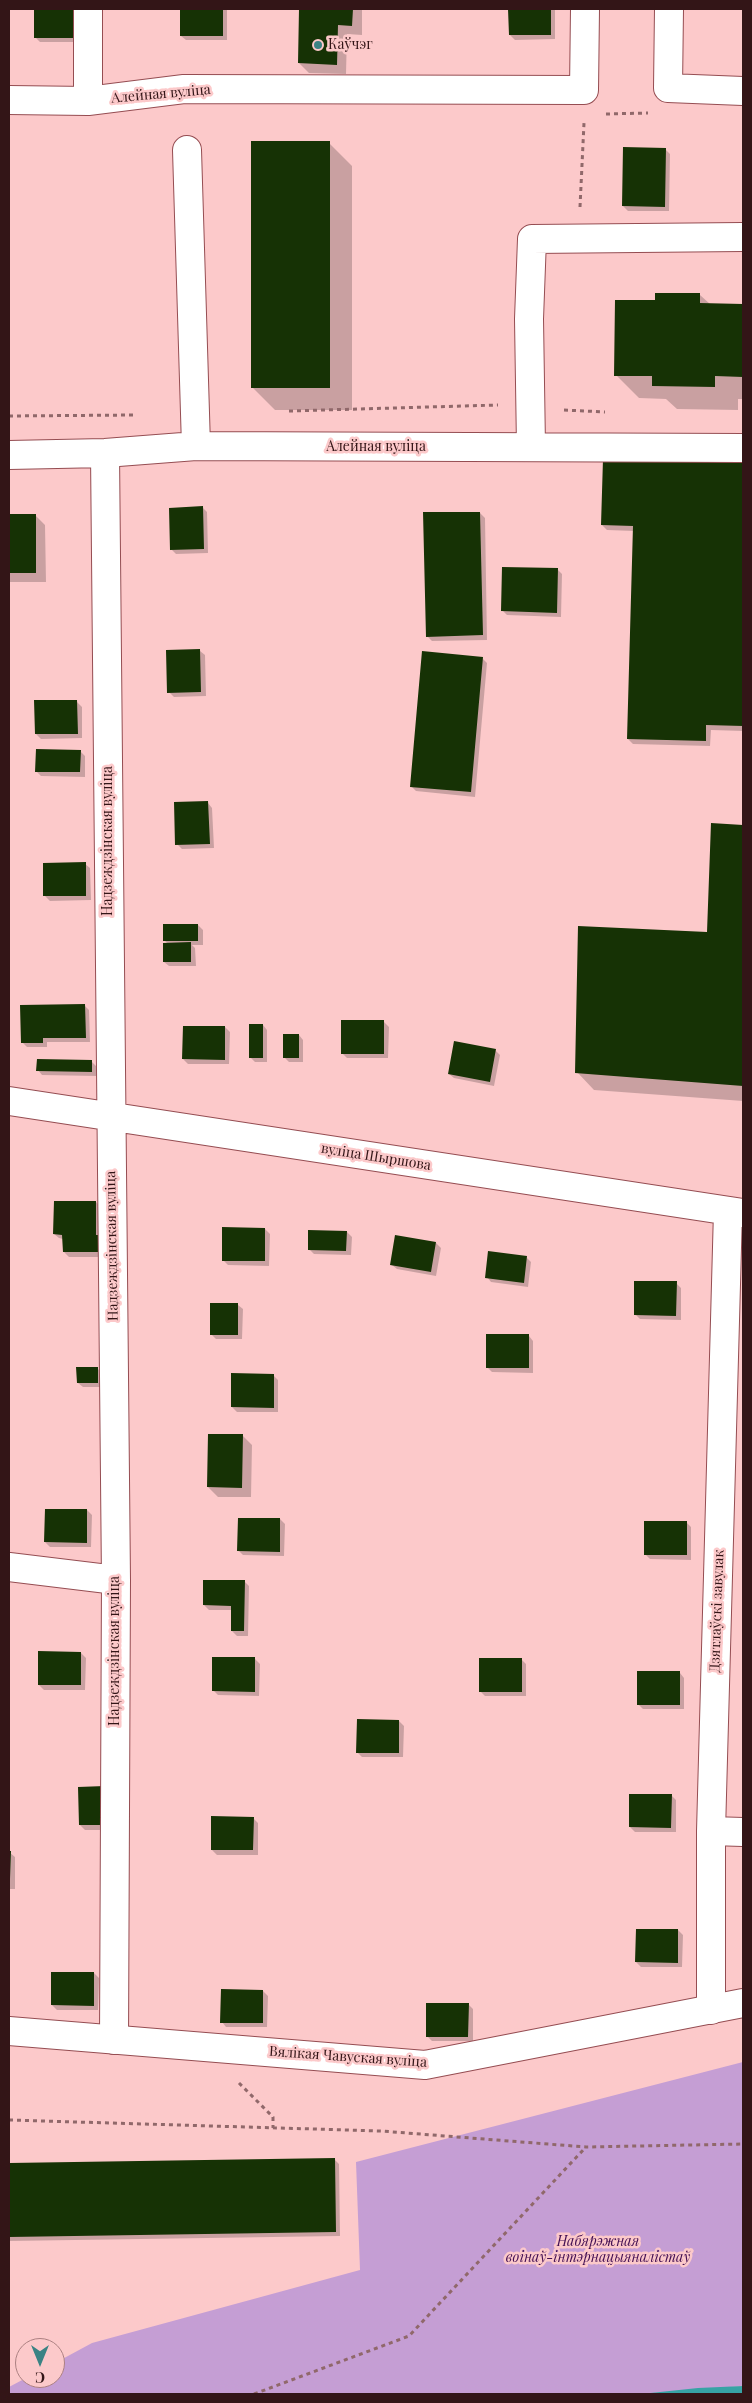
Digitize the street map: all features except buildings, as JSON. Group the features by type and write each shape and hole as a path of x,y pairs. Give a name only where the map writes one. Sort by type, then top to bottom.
{"street":[{"path":"88,9 88,101"},
{"path":"584,90 585,9"},
{"path":"669,9 668,88 743,91"},
{"name":"Алейная вуліца","path":"9,100 88,101 184,89 584,90"},
{"path":"187,150 196,446"},
{"path":"531,447 530,319 532,239 743,237"},
{"name":"Алейная вуліца","path":"9,456 105,453 196,446 743,448"},
{"name":"Надзеждзінская вуліца","path":"105,453 116,1580 114,2040"},
{"name":"вуліца Шыршова","path":"9,1101 735,1212"},
{"name":"Дзятлаўскі завулак","path":"711,2010 711,1831 735,1212"},
{"path":"9,1567 116,1580"},
{"path":"711,1831 743,1832"},
{"name":"Вялікая Чавуская вуліца","path":"9,2031 425,2064 743,2003"}],"path":[{"path":"579,239 584,90"},
{"path":"236,2080 273,2118 273,2128"},
{"path":"9,2120 381,2131 586,2147 743,2144"},
{"path":"254,2394 409,2336 586,2147"}],"green space":[{"name":"Набярэжная воінаў-інтэрнацыяналістаў","path":"743,2062 743,2386 641,2394 9,2394 9,2387 15,2384 15,2388 65,2388 65,2358 92,2343 360,2270 356,2162"}],"water":[{"path":"743,2386 743,2394 641,2394 698,2388"}],"place":[{"name":"Каўчэг","path":"318,45"}]}
